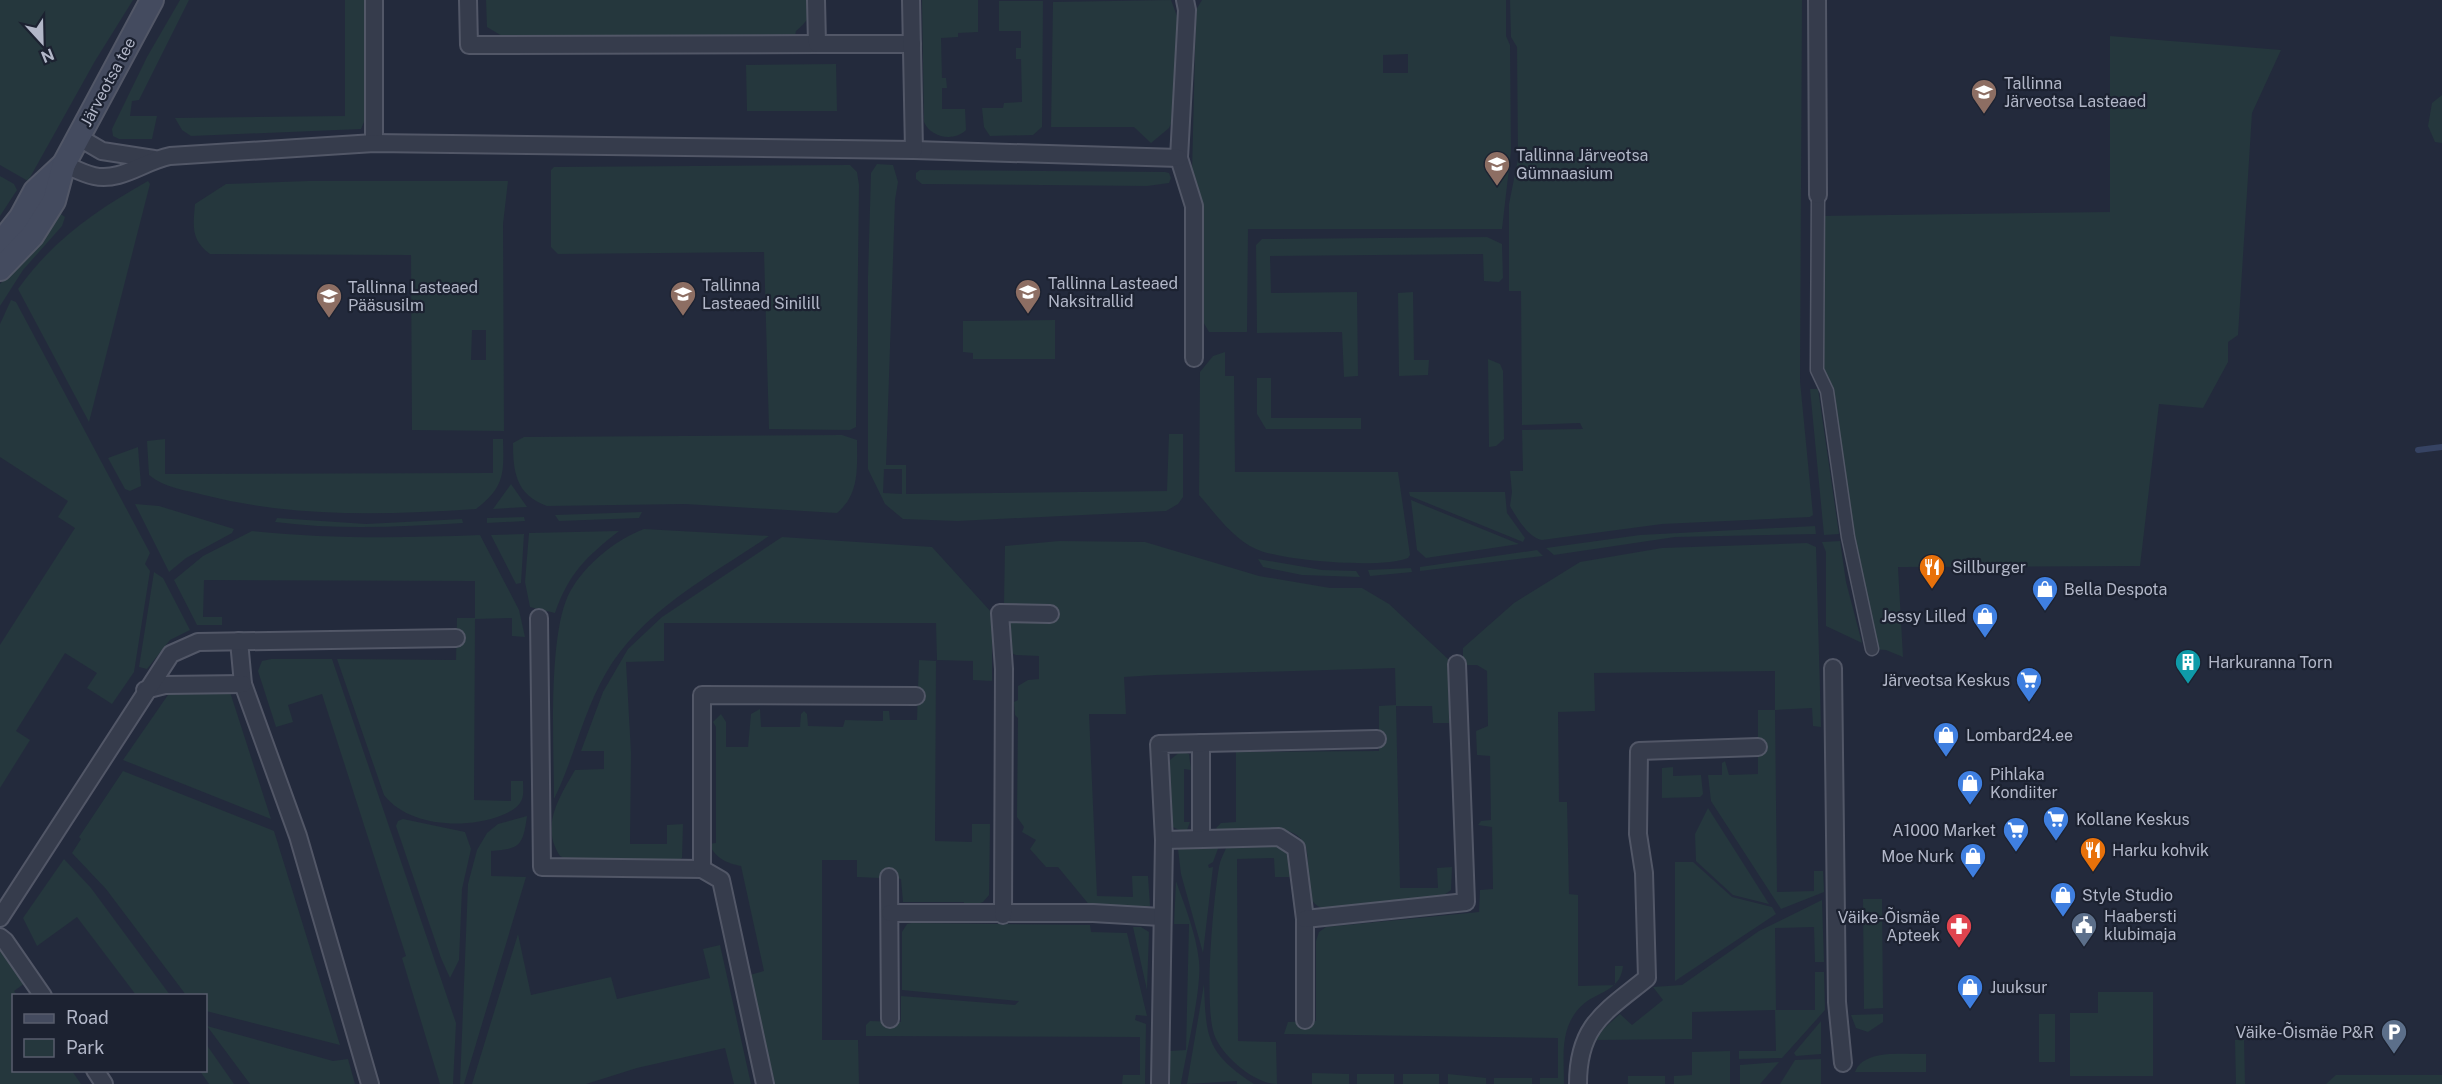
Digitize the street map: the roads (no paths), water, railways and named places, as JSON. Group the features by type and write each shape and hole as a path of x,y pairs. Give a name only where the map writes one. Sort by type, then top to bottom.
{"main road":[{"name":"Järveotsa tee","path":"0,269 32,236 54,201 64,164 152,0"},
{"name":"Järveotsa tee","path":"0,244 21,217 35,191 64,164"}],"street":[{"path":"374,0 374,143"},
{"path":"468,0 469,45 912,44"},
{"path":"816,0 817,44"},
{"path":"911,0 914,150"},
{"path":"1185,0 1187,10 1179,158 1194,206 1194,358"},
{"path":"1817,0 1817,370 1827,391 1848,537 1872,650"},
{"path":"78,137 102,151 153,159 374,143 914,150 1179,158"},
{"path":"64,164 95,177 119,176 153,159"},
{"path":"1003,915 1004,669 999,613 1050,614"},
{"path":"539,618 542,867 702,869 721,880 765,1084"},
{"path":"0,918 171,654 198,642 456,638"},
{"path":"238,641 243,684 298,836 370,1084"},
{"path":"1305,919 1466,902 1457,664"},
{"path":"1833,668 1837,1002 1843,1064"},
{"path":"146,690 165,685 243,684"},
{"path":"702,869 702,695 916,696"},
{"path":"1160,1084 1164,840 1160,744 1377,739"},
{"path":"1201,743 1201,837"},
{"path":"1578,1084 1578,1061 1583,1042 1594,1024 1647,978 1644,873 1638,834 1639,751 1758,747"},
{"path":"1164,840 1201,837 1279,837 1296,848 1305,919 1305,1020"},
{"path":"889,877 890,1019"},
{"path":"890,913 1003,915 1093,913 1161,917"},
{"path":"0,937 42,994"}],"waterway":[{"path":"2418,450 2442,447"}],"place":[{"name":"Tallinna Järveotsa Lasteaed","path":"1984,115"},
{"name":"Tallinna Järveotsa Gümnaasium","path":"1497,187"},
{"name":"Tallinna Lasteaed Naksitrallid","path":"1028,315"},
{"name":"Tallinna Lasteaed Sinilill","path":"683,317"},
{"name":"Tallinna Lasteaed Pääsusilm","path":"329,319"},
{"name":"Sillburger","path":"1932,590"},
{"name":"Bella Despota","path":"2045,612"},
{"name":"Jessy Lilled","path":"1985,639"},
{"name":"Harkuranna Torn","path":"2188,685"},
{"name":"Järveotsa Keskus","path":"2029,703"},
{"name":"Lombard24.ee","path":"1946,758"},
{"name":"Pihlaka Kondiiter","path":"1970,806"},
{"name":"Kollane Keskus","path":"2056,842"},
{"name":"A1000 Market","path":"2016,853"},
{"name":"Harku kohvik","path":"2093,873"},
{"name":"Moe Nurk","path":"1973,879"},
{"name":"Style Studio","path":"2063,918"},
{"name":"Haabersti klubimaja","path":"2084,948"},
{"name":"Väike-Õismäe Apteek","path":"1959,949"},
{"name":"Juuksur","path":"1970,1010"},
{"name":"Väike-Õismäe P&R","path":"2394,1055"}]}
